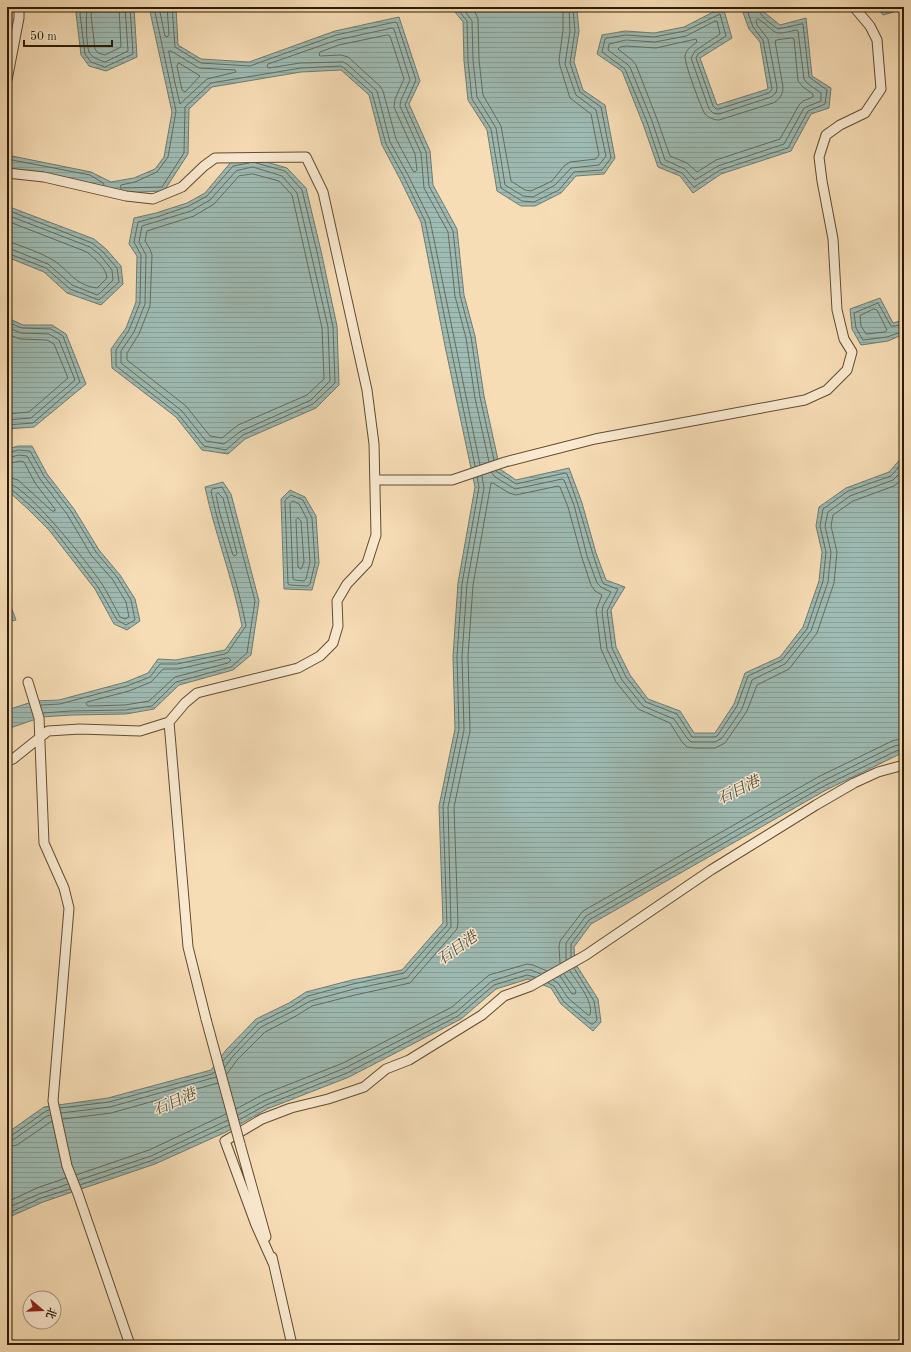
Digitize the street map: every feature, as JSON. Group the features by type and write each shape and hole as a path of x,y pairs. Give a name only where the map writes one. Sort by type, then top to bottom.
{"street":[{"path":"7,80 19,18 19,7"},
{"path":"376,480 452,480 505,462 596,439 805,400 827,390 847,370 852,352 844,339 837,310 833,239 819,157 826,135 840,125 865,113 882,89 877,40 870,26 854,7"},
{"path":"7,173 44,177 126,196 153,199 182,187 204,166 215,158 306,157 323,192 351,315 367,390 374,444 376,480 376,535 367,563 347,584 337,601 338,626 333,643 320,656 298,668 197,694 184,703 170,722 140,731 80,729 48,731 13,759 7,761"},
{"path":"28,682 39,718 44,843 64,888 69,908 54,1101 55,1109 67,1166 130,1345"},
{"path":"170,722 188,947 206,1019 273,1263 292,1345"},
{"path":"273,1263 256,1225 225,1141 262,1119 291,1108 328,1099 364,1087 386,1069 409,1060 482,1015 504,996 531,986 586,955 711,870 816,805 854,783 878,772 904,765"}],"water":[{"path":"78,7 134,7 137,57 106,71 89,66 81,55 76,13"},
{"name":"石目港","path":"149,7 176,7 178,45 201,59 249,62 335,31 399,17 420,81 409,104 430,151 433,185 457,229 464,295 475,336 484,396 500,469 516,480 569,468 582,503 596,553 606,580 625,587 611,610 616,647 630,675 648,699 680,711 694,733 715,733 734,704 745,673 780,657 803,627 819,581 822,552 816,526 819,507 846,488 889,472 904,455 904,752 826,790 591,924 574,947 575,963 598,999 601,1022 593,1031 561,1004 551,988 528,979 496,989 461,1019 349,1077 267,1109 226,1132 155,1164 43,1202 7,1218 7,1133 44,1107 108,1098 211,1070 226,1050 256,1019 289,1003 306,992 352,980 402,970 443,923 439,806 455,729 453,656 458,583 475,487 445,346 421,222 382,145 369,95 341,70 301,72 212,87 189,109 188,154 164,191 115,193 7,170 7,155 91,172 111,182 134,178 155,169 164,157 172,112"},
{"path":"451,7 581,7 577,10 579,31 574,62 583,90 605,105 615,158 604,174 576,176 561,193 535,206 521,206 497,191 487,130 468,100 464,61 463,22"},
{"path":"723,7 732,38 700,58 717,105 768,89 760,42 749,29 741,7 761,7 765,13 780,25 806,18 812,76 831,88 829,108 811,114 791,151 721,174 693,193 680,176 658,167 622,71 597,54 602,35 625,31 654,33 684,27"},
{"path":"877,7 904,7 904,9 883,15"},
{"path":"253,158 287,168 306,188 337,326 339,385 316,408 245,439 228,454 202,450 176,417 112,368 111,349 126,328 136,302 137,256 129,244 134,218 187,203 205,193 231,162"},
{"path":"7,206 94,239 106,249 121,266 123,284 101,305 67,293 44,272 7,257"},
{"path":"880,298 893,323 904,320 904,334 888,341 861,345 852,329 850,309"},
{"path":"7,314 10,319 23,325 52,325 66,334 86,384 34,427 7,429"},
{"path":"18,446 32,446 47,474 74,509 99,550 120,575 135,599 140,621 127,630 114,624 95,589 49,530 7,490 7,449"},
{"path":"223,482 231,494 259,601 251,655 233,670 179,685 154,709 126,714 42,717 7,729 7,710 35,701 59,700 126,682 148,673 158,659 176,660 225,650 242,626 234,591 205,487"},
{"path":"290,490 305,497 316,516 319,563 312,590 284,589 281,499"},
{"path":"7,596 16,620 7,622"}]}
